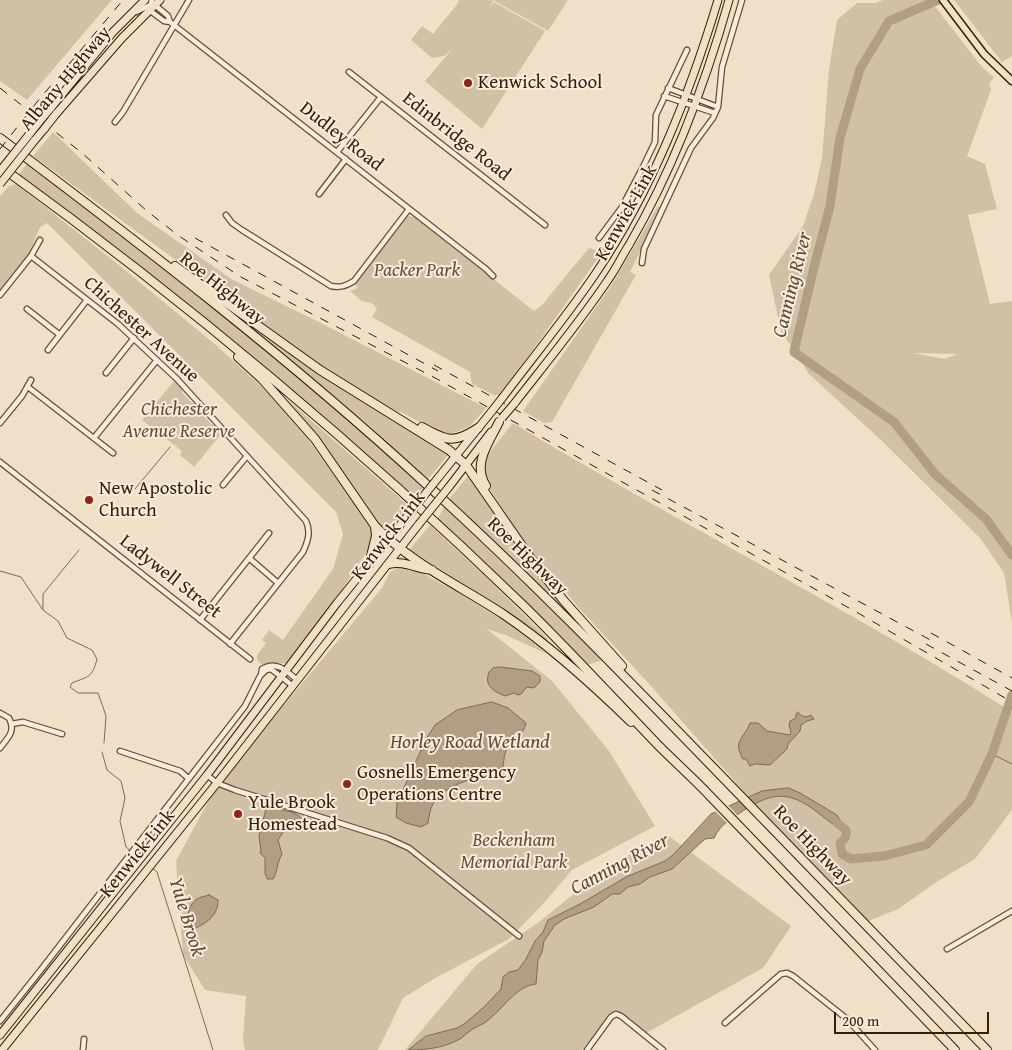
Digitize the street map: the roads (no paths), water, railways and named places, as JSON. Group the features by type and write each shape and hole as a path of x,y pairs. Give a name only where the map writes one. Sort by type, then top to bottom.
{"highway":[{"name":"Kenwick Link","path":"0,1035 207,775 369,564 503,397 596,274 616,243 665,148 685,98 717,0"},
{"name":"Kenwick Link","path":"2,1050 389,564 566,339 609,279 644,220 668,172 714,54 729,0"},
{"name":"Albany Highway","path":"0,184 34,141 50,109 108,38 128,16 152,3"},
{"name":"Albany Highway","path":"0,171 28,136 56,114 152,3"},
{"name":"Roe Highway","path":"0,138 143,246 310,380 425,482 580,631 675,726 987,1050"},
{"name":"Roe Highway","path":"0,166 120,257 219,336 284,389 420,508 522,604 603,685 955,1050"},
{"path":"143,246 184,272 320,370 456,455 466,465 503,516"},
{"path":"219,336 315,439 375,526 400,549 504,615 548,647 642,733 659,745"},
{"path":"391,413 403,416 446,438 464,437 478,428"},
{"path":"501,420 483,453 480,467 483,482 529,556 564,601 675,726"},
{"path":"369,564 376,536 375,526"},
{"path":"389,564 400,562 434,571"}],"main road":[{"path":"943,0 991,62 1012,81"}],"street":[{"path":"115,122 123,112 172,23 189,0"},
{"path":"642,263 644,250 692,148 718,107 722,66 742,0"},
{"name":"Dudley Road","path":"152,3 168,16 172,23 493,276"},
{"name":"Dudley Road","path":"152,3 164,21 172,23"},
{"path":"599,238 622,207 644,167 655,142 656,115 687,50"},
{"name":"Edinbridge Road","path":"349,72 545,225"},
{"path":"668,88 715,114"},
{"path":"664,96 685,98"},
{"path":"337,152 380,97"},
{"path":"696,103 718,107"},
{"path":"319,194 346,159"},
{"path":"226,215 232,223 242,230 331,286 337,287 348,285 354,281 410,209"},
{"path":"0,295 31,256 40,240"},
{"name":"Chichester Avenue","path":"31,256 134,338 177,379 306,521 309,527 308,542 303,552 230,644"},
{"path":"48,350 87,300"},
{"path":"27,309 60,335"},
{"path":"106,373 134,338"},
{"path":"94,438 156,360"},
{"path":"0,423 28,387 31,380"},
{"path":"28,387 113,453"},
{"path":"223,485 247,456"},
{"name":"Ladywell Street","path":"0,462 250,659"},
{"path":"200,620 269,533"},
{"path":"249,558 278,583"},
{"path":"0,1021 245,706 262,668 270,665 278,666 284,675 295,683"},
{"path":"260,676 266,670 271,669 295,683"},
{"path":"0,713 7,717 11,724 11,734 0,748"},
{"path":"11,724 23,722 62,734"},
{"path":"120,751 180,771 188,778"},
{"path":"207,775 217,782 253,796 387,838 409,848 519,936"},
{"path":"947,949 1012,911"},
{"path":"725,1023 781,974 787,973 847,1019 874,1050"},
{"path":"587,1050 616,1014 663,1050"},
{"path":"83,1050 84,1039"}],"water":[{"path":"500,667 532,671 540,676 540,682 534,688 527,687 521,694 514,693 505,696 493,690 488,681 489,672 493,668"},
{"name":"Horley Road Wetland","path":"492,702 508,708 526,723 521,734 507,749 503,767 446,790 433,804 428,823 421,827 406,823 396,817 397,803 426,739 435,725 457,710"},
{"path":"798,712 804,716 811,715 814,719 801,725 800,731 788,744 787,749 770,765 755,764 750,766 746,759 743,759 739,744 750,723 758,723 767,731 790,735 790,721 796,718"},
{"name":"Canning River","path":"789,788 837,815 846,830 834,825 807,805 790,797 773,797 756,803 728,821 720,828 714,838 705,839 672,869 650,877 640,884 628,887 620,894 612,894 594,907 564,919 555,925 544,941 538,960 536,984 522,989 485,1022 460,1039 446,1045 408,1050 426,1036 457,1028 484,1007 501,989 503,977 509,972 518,970 535,941 543,932 548,920 626,877 665,861 673,855 711,814 762,791"},
{"path":"272,808 299,816 304,824 300,826 287,826 278,840 282,854 276,873 273,879 267,879 265,858 260,853 259,836 266,809"},
{"path":"209,895 218,900 216,911 210,919 192,930 188,918 189,910 197,899"}],"waterway":[{"name":"Canning River","path":"938,0 889,21 860,69 840,138 830,206 794,352 894,422 935,474 986,519 1012,555"},
{"path":"135,489 170,447"},
{"path":"43,609 43,594 79,550"},
{"name":"Yule Brook","path":"0,571 21,577 43,610 58,621 67,638 92,650 97,659 93,670 86,677 72,683 70,687 78,693 98,693 106,716 104,743"},
{"name":"Canning River","path":"837,823 846,830 845,837 840,843 842,854 851,859 884,856 926,845 969,802 992,754 1012,695"},
{"name":"Yule Brook","path":"102,752 107,770 121,781 125,798 120,821 126,847 131,851"},
{"path":"992,754 1012,764"},
{"name":"Yule Brook","path":"153,869 157,872 213,1050"}],"railway":[{"path":"0,149 123,0"},
{"path":"0,88 82,153 147,211 179,236 241,277 437,379 858,613 1012,702"},
{"path":"195,238 438,371"},
{"path":"434,365 662,490"},
{"path":"652,490 936,643"},
{"path":"931,633 1012,678"},
{"path":"926,644 1012,691"}],"place":[{"name":"Kenwick School","path":"468,83"},
{"name":"New Apostolic Church","path":"89,500"},
{"name":"Gosnells Emergency Operations Centre","path":"347,784"},
{"name":"Yule Brook Homestead","path":"238,814"}],"park label":[{"name":"Packer Park","path":"417,271"},
{"name":"Chichester Avenue Reserve","path":"179,421"},
{"name":"Beckenham Memorial Park","path":"514,852"}]}
